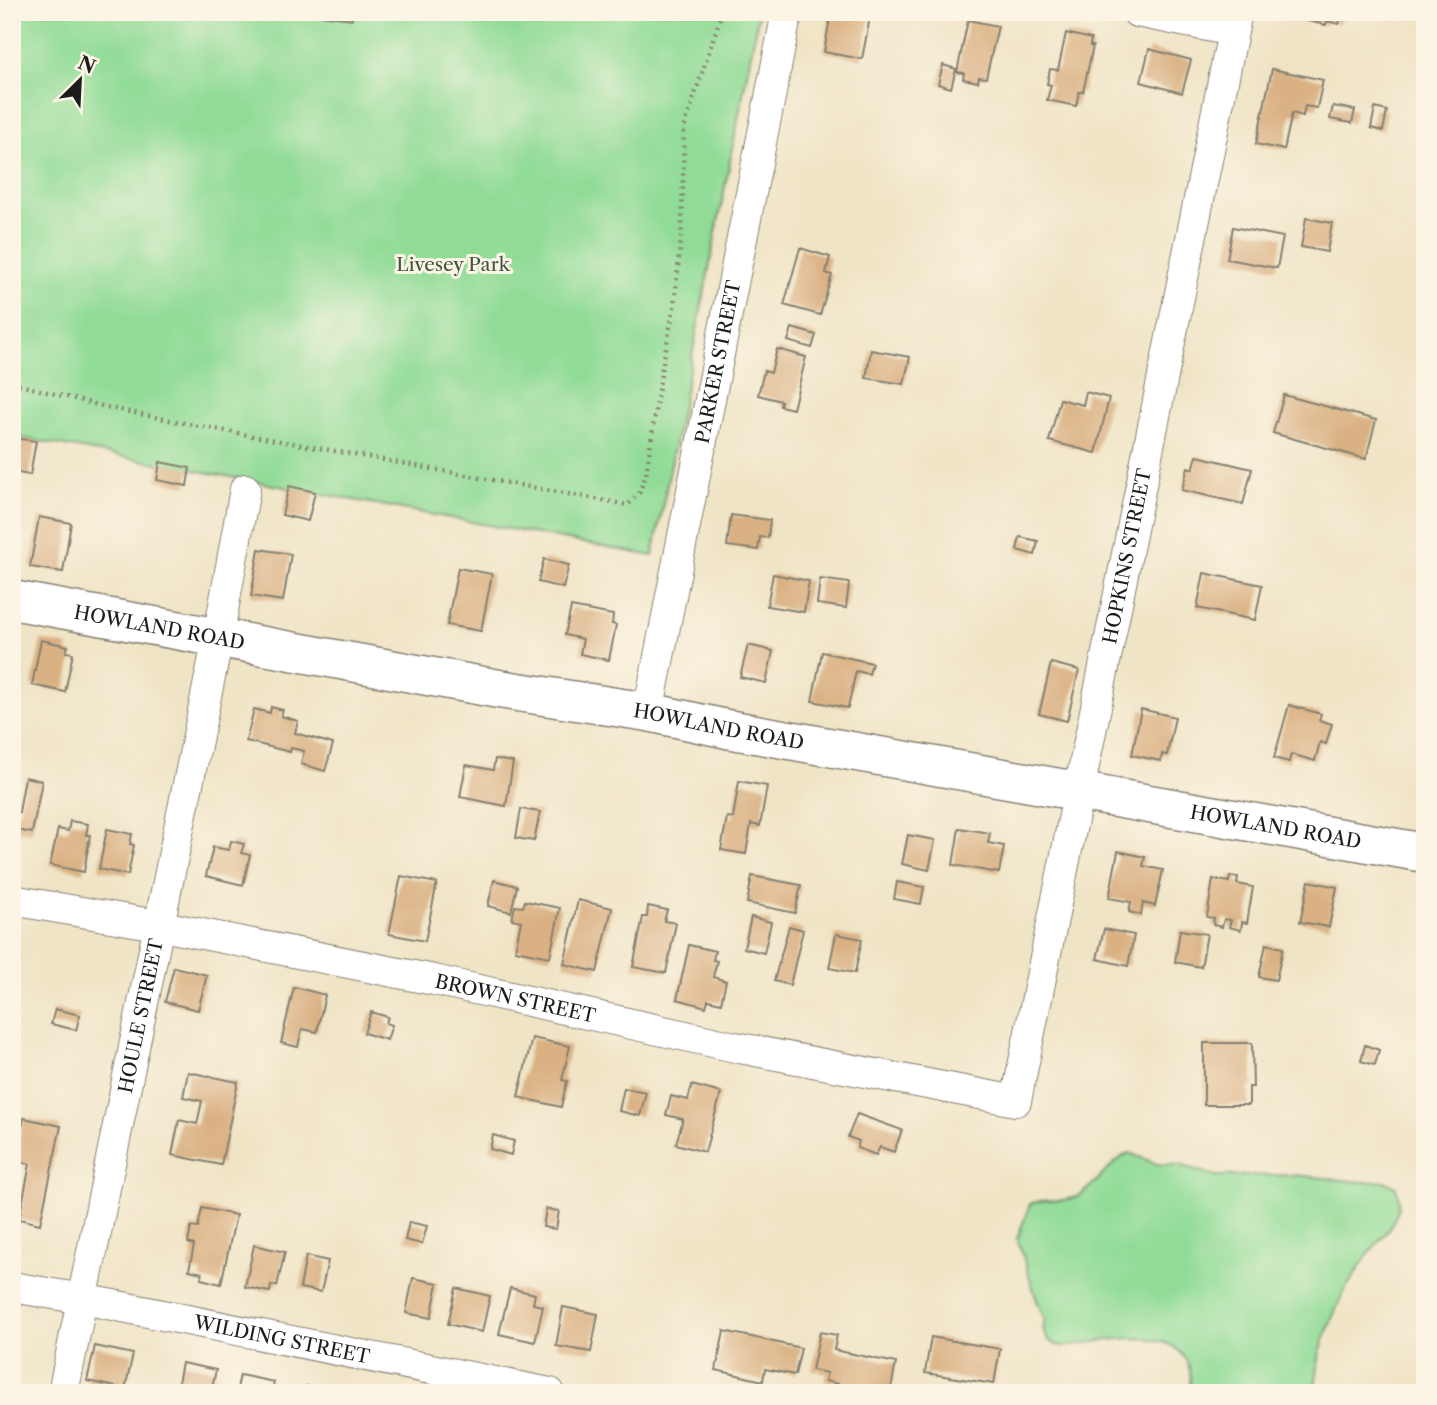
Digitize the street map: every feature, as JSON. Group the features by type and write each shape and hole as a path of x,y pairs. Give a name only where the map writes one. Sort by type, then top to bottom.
{"main road":[{"name":"HOWLAND ROAD","path":"12,600 1425,853"}],"street":[{"name":"PARKER STREET","path":"648,712 787,12"},
{"path":"1137,12 1235,22"},
{"name":"HOPKINS STREET","path":"1017,1101 1235,22"},
{"name":"HOULE STREET","path":"63,1393 218,638 245,489"},
{"name":"BROWN STREET","path":"12,900 157,925 434,980 735,1046 1017,1101"},
{"name":"WILDING STREET","path":"12,1287 550,1393"}],"path":[{"path":"12,44 21,12"},
{"path":"12,383 110,408 628,505 639,492 646,475 674,307 682,227 684,128 722,12"}],"green space":[{"name":"Livesey Park","path":"12,12 759,12 653,556 12,436"},
{"path":"1129,1153 1157,1164 1180,1165 1216,1176 1295,1175 1362,1182 1385,1181 1396,1187 1399,1198 1395,1218 1369,1253 1339,1303 1322,1345 1313,1393 1188,1393 1190,1377 1187,1362 1181,1353 1164,1342 1128,1338 1062,1346 1052,1343 1046,1337 1043,1329 1045,1320 1017,1239 1030,1204 1078,1196 1115,1162"}],"building":[{"path":"322,12 353,12 352,19 322,15"},
{"path":"831,12 871,12 862,59 824,52"},
{"path":"1290,12 1342,12 1339,24 1327,21 1326,25 1289,17"},
{"path":"968,20 998,26 986,78 979,77 978,82 963,79 964,73 957,72"},
{"path":"1066,33 1091,39 1090,46 1093,46 1083,92 1079,92 1076,106 1047,100 1051,85 1047,84 1050,69 1058,70"},
{"path":"1149,49 1191,60 1182,93 1141,82"},
{"path":"943,65 956,69 951,88 938,84"},
{"path":"1272,69 1323,80 1317,108 1305,106 1303,116 1292,113 1284,150 1256,144"},
{"path":"1333,106 1355,110 1352,123 1330,119"},
{"path":"1375,108 1387,111 1383,131 1371,128"},
{"path":"1306,218 1332,223 1327,252 1301,247"},
{"path":"1233,227 1283,237 1277,268 1227,259"},
{"path":"800,248 830,257 826,273 832,275 820,315 784,305"},
{"path":"792,328 816,335 812,348 788,341"},
{"path":"777,349 806,357 793,409 780,406 781,401 758,395 764,371 771,373"},
{"path":"871,350 910,357 904,384 866,378"},
{"path":"1086,392 1109,398 1096,453 1049,441 1060,399 1083,405"},
{"path":"1284,395 1376,420 1366,459 1273,433"},
{"path":"12,438 36,441 30,475 12,472"},
{"path":"1197,456 1252,469 1243,504 1182,490 1188,467 1193,469"},
{"path":"160,462 190,468 187,486 157,480"},
{"path":"289,486 315,492 308,521 282,515"},
{"path":"731,515 770,520 768,538 760,537 758,550 727,546"},
{"path":"39,517 71,523 63,572 30,567"},
{"path":"1020,537 1038,541 1035,555 1017,550"},
{"path":"259,549 291,554 283,601 251,596"},
{"path":"544,559 569,565 563,588 538,582"},
{"path":"458,568 492,574 481,631 447,625"},
{"path":"1204,573 1262,585 1255,620 1197,608"},
{"path":"773,574 809,581 804,612 767,606"},
{"path":"820,579 849,583 846,608 817,604"},
{"path":"571,607 613,615 612,624 616,625 609,660 580,654 583,639 565,635"},
{"path":"41,640 68,646 66,652 73,653 65,692 32,685"},
{"path":"748,645 773,651 766,683 740,677"},
{"path":"822,652 872,663 869,674 856,671 848,708 812,701"},
{"path":"1051,663 1079,670 1067,721 1039,714"},
{"path":"1289,705 1321,714 1319,720 1332,724 1326,744 1320,742 1315,761 1291,754 1289,762 1274,758"},
{"path":"271,707 283,710 281,716 298,721 295,733 333,744 325,771 301,764 304,751 291,748 290,752 246,741 254,709 270,713"},
{"path":"1141,709 1175,717 1167,755 1162,754 1161,761 1132,755"},
{"path":"495,759 513,762 506,806 460,797 466,765 493,770"},
{"path":"25,777 42,781 32,833 12,829 12,811 19,812"},
{"path":"739,781 767,786 760,826 751,824 746,854 721,850 727,817 733,818"},
{"path":"521,809 540,812 534,841 516,838"},
{"path":"70,821 88,824 86,835 90,835 84,872 50,865 58,829 68,831"},
{"path":"959,828 990,833 988,843 1004,846 999,873 953,865"},
{"path":"107,829 132,834 130,844 134,845 128,875 99,869"},
{"path":"908,835 935,840 929,870 902,864"},
{"path":"231,841 244,844 241,853 250,855 243,885 206,876 213,847 229,850"},
{"path":"1118,851 1145,857 1143,866 1163,870 1155,906 1143,903 1141,915 1129,912 1131,902 1109,898"},
{"path":"401,876 437,883 425,941 389,934"},
{"path":"752,876 801,885 795,913 747,903"},
{"path":"1230,876 1238,877 1237,884 1253,887 1247,923 1242,922 1241,930 1229,927 1231,920 1224,919 1222,927 1213,925 1214,918 1207,917 1213,879 1229,882"},
{"path":"494,880 517,886 511,912 488,906"},
{"path":"1309,881 1337,887 1329,927 1300,922"},
{"path":"897,882 924,887 921,904 894,899"},
{"path":"578,900 612,908 597,972 564,964"},
{"path":"525,901 560,908 550,957 515,950 521,921 512,919 515,906 523,907"},
{"path":"648,906 667,910 664,921 676,923 666,973 633,967 643,917 647,917"},
{"path":"751,917 771,922 764,953 744,948"},
{"path":"789,926 803,930 790,985 774,981"},
{"path":"1104,929 1134,935 1128,966 1097,959"},
{"path":"1180,930 1207,934 1201,967 1175,962"},
{"path":"836,934 862,939 855,973 829,968"},
{"path":"1266,944 1283,948 1276,980 1259,977"},
{"path":"689,945 715,951 713,960 717,961 713,977 726,981 721,1003 708,1000 706,1007 677,999"},
{"path":"174,967 207,975 198,1010 165,1002"},
{"path":"294,987 325,995 317,1032 302,1029 298,1047 281,1043"},
{"path":"55,1009 80,1015 76,1030 51,1024"},
{"path":"371,1012 388,1017 386,1023 392,1025 387,1040 364,1033"},
{"path":"532,1038 570,1046 562,1080 567,1081 561,1107 518,1097"},
{"path":"1204,1043 1252,1043 1253,1087 1249,1087 1249,1105 1204,1105"},
{"path":"1365,1045 1379,1050 1375,1065 1361,1061"},
{"path":"188,1072 238,1082 221,1165 172,1155 179,1120 197,1124 202,1101 183,1097"},
{"path":"692,1085 721,1093 705,1152 676,1144 683,1119 666,1115 671,1096 688,1100"},
{"path":"624,1088 646,1092 640,1116 619,1111"},
{"path":"857,1114 902,1130 894,1152 880,1147 876,1155 857,1148 859,1141 848,1137"},
{"path":"24,1118 61,1126 40,1224 19,1219 30,1164 14,1161"},
{"path":"493,1135 514,1141 511,1155 490,1149"},
{"path":"202,1208 236,1215 221,1284 201,1279 202,1273 189,1270 194,1245 188,1243 191,1227 198,1228"},
{"path":"546,1209 559,1211 556,1229 543,1227"},
{"path":"409,1222 427,1226 422,1244 405,1240"},
{"path":"254,1245 285,1252 277,1286 271,1285 270,1292 245,1287"},
{"path":"306,1256 328,1261 321,1292 300,1288"},
{"path":"413,1278 438,1283 431,1318 406,1313"},
{"path":"456,1288 490,1296 482,1332 448,1324"},
{"path":"510,1288 535,1294 533,1304 543,1306 535,1342 499,1334"},
{"path":"563,1307 598,1314 591,1352 556,1346"},
{"path":"724,1331 801,1348 795,1375 765,1369 763,1381 716,1370"},
{"path":"820,1332 837,1335 834,1350 896,1363 890,1393 837,1393 839,1384 825,1381 827,1373 812,1370"},
{"path":"931,1337 1000,1349 994,1384 925,1373"},
{"path":"95,1346 133,1354 125,1389 87,1381"},
{"path":"182,1363 216,1370 211,1393 176,1393"},
{"path":"240,1375 274,1382 272,1393 236,1393"},
{"path":"306,1386 332,1392 332,1393 304,1393"}]}
